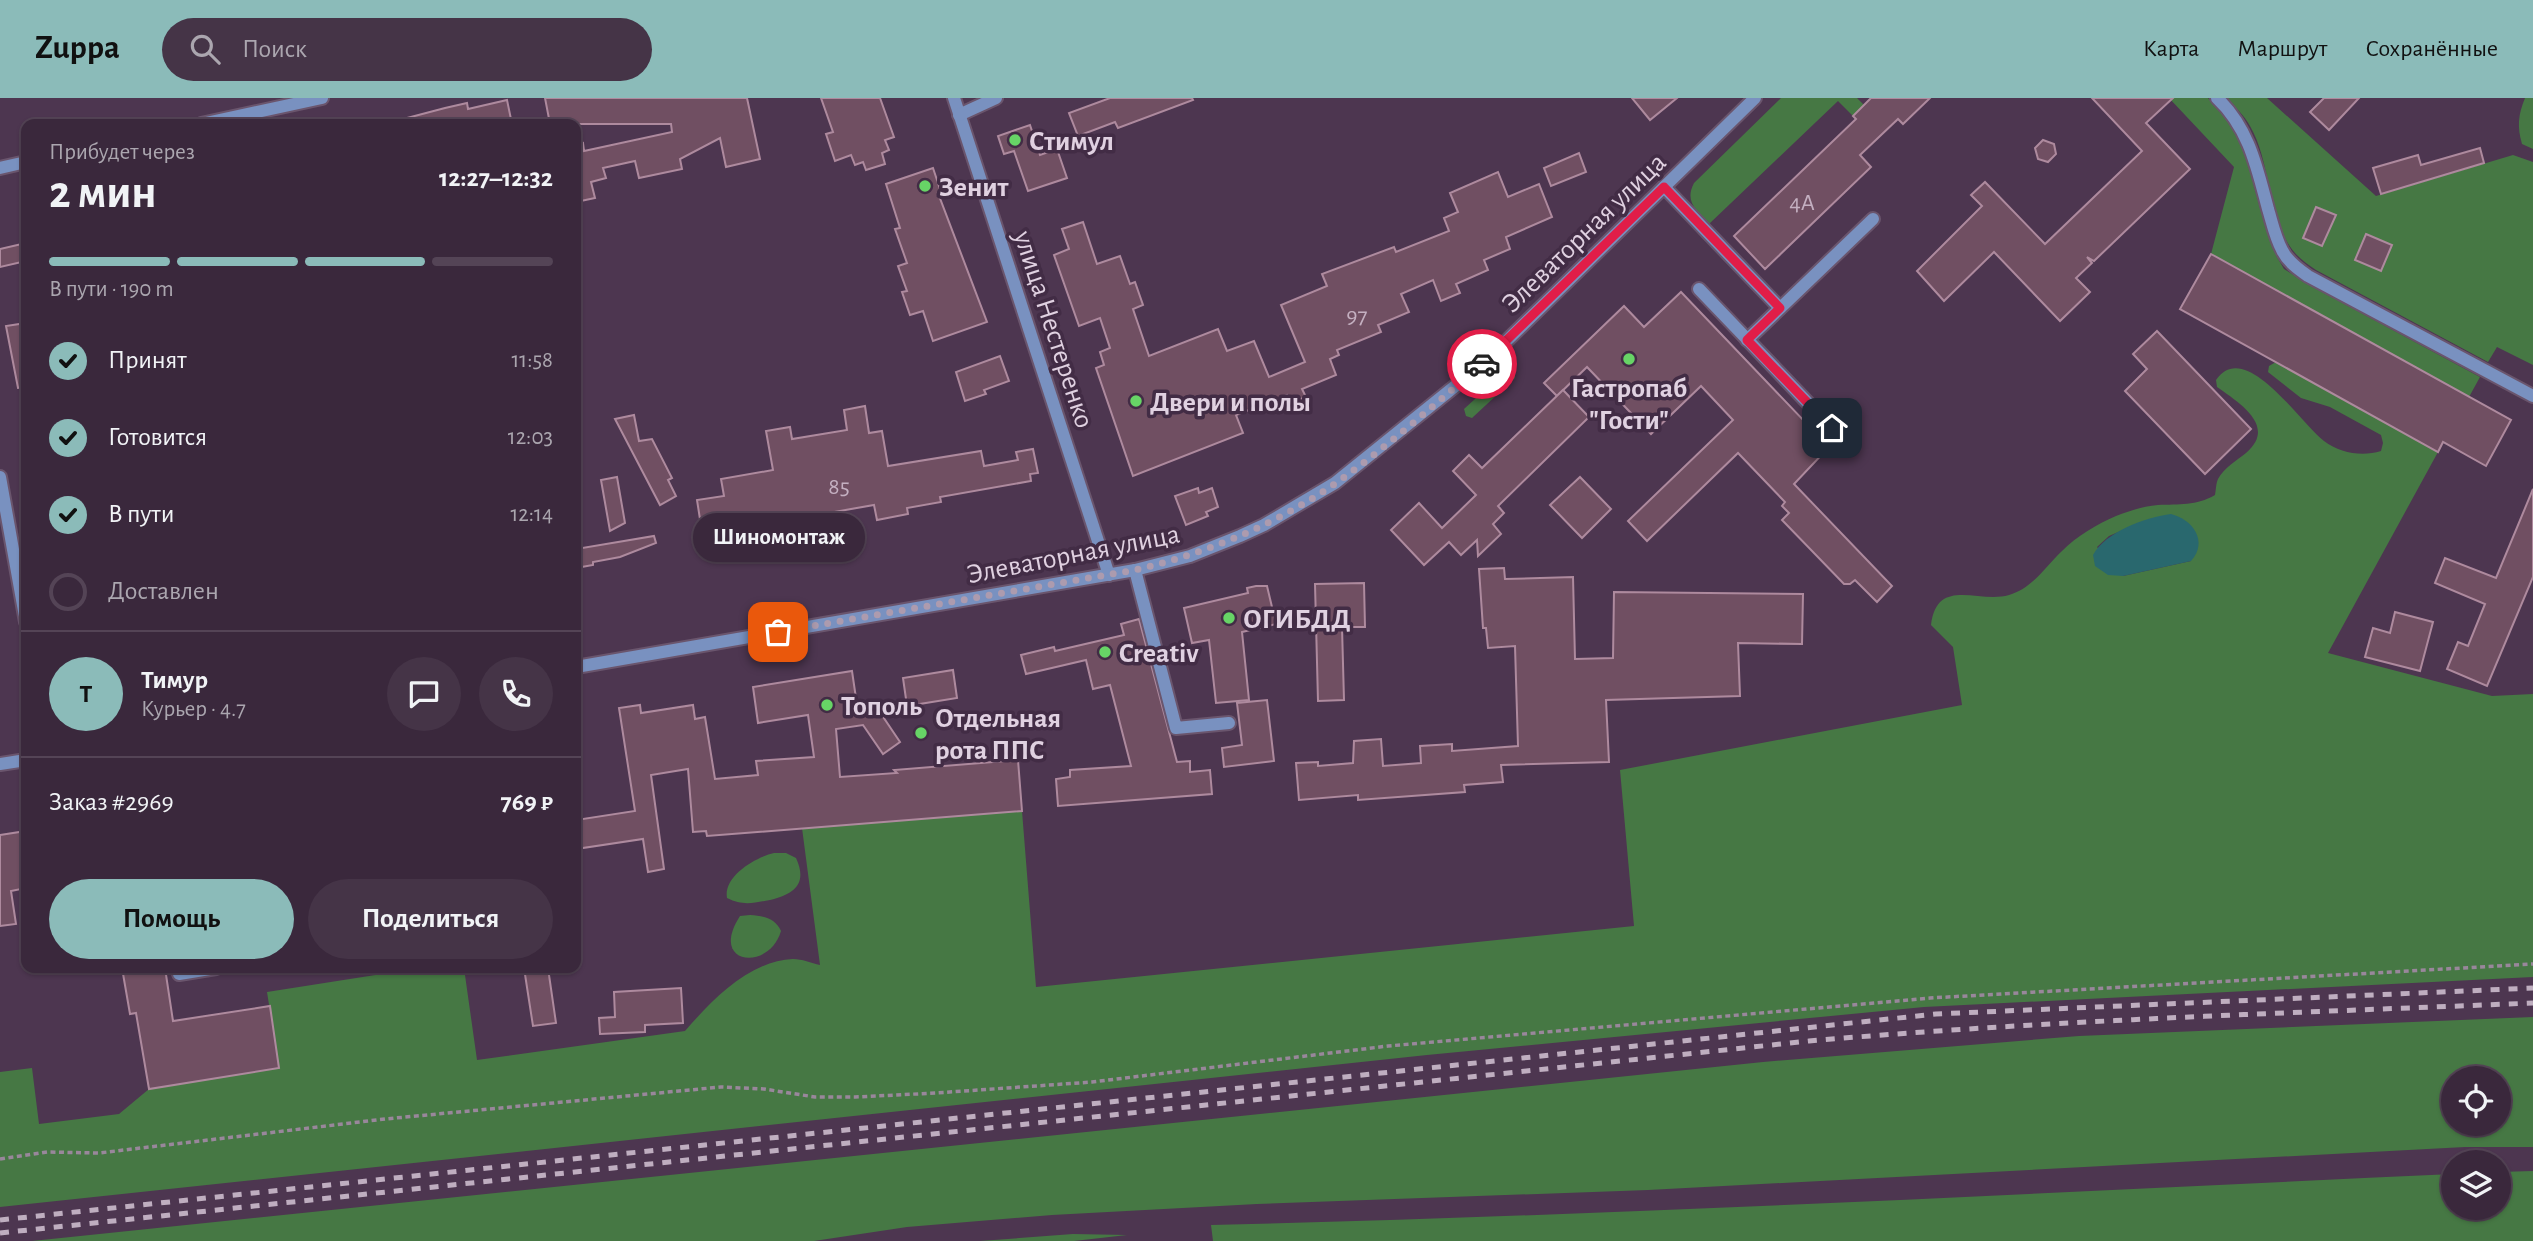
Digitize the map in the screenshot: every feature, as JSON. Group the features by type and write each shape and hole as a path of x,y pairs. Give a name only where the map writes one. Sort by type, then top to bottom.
{"street":[{"path":"224,119 322,98"},
{"name":"улица Нестеренко","path":"954,98 1109,575"},
{"path":"959,115 996,98"},
{"name":"Элеваторная улица","path":"581,666 1135,570 1190,556 1264,525 1335,483 1485,362 1755,98"},
{"path":"2217,98 2246,136 2253,150 2274,229 2282,251 2294,265 2308,276 2533,396"},
{"path":"0,168 21,163"},
{"path":"1664,187 1780,308"},
{"path":"1747,340 1873,219"},
{"path":"1699,289 1832,428"},
{"path":"0,477 21,594"},
{"path":"1135,570 1176,728 1228,723"},
{"path":"0,764 21,761"},
{"path":"179,974 185,973"}],"path":[{"path":"0,1159 47,1152 99,1153 399,1118 721,1087 764,1089 815,1097 936,1093 1092,1082 1388,1046 1930,998 2533,964"}],"green space":[{"path":"1781,98 1857,98 1864,105 1853,116 1838,101 1709,224 1691,201 1694,183"},
{"path":"2169,98 2208,98 2233,127 2245,153 2277,257 2284,269 2480,377 2469,397 2211,254 2234,167"},
{"path":"2226,98 2267,98 2376,196 2513,155 2533,162 2533,365 2497,347 2488,362 2316,270 2300,258 2286,240 2279,225 2257,141 2245,118"},
{"path":"2525,98 2533,98 2533,149 2522,144 2519,132"},
{"path":"2276,362 2438,452 2328,653 2492,696 2533,694 2533,977 1924,1007 1427,1055 0,1207 0,1072 32,1068 39,1124 119,1114 149,1089 279,1068 267,992 388,973 465,973 477,1060 685,1031 719,995 761,967 793,959 820,965 802,828 1022,811 1036,987 1634,926 1620,770 1962,705 1953,647 1931,625 1935,610 1942,601 1950,596 1997,597 2017,592 2032,582 2074,540 2109,519 2142,508 2194,503 2215,495 2217,481 2221,475 2255,443 2258,433 2256,424 2244,407 2217,387 2216,380 2228,370 2242,369 2257,376 2330,445 2359,454 2381,451 2381,435 2330,407 2301,398 2268,372 2269,366","holes":["2130,527 2191,561 2123,576 2097,547 2109,536"]},
{"path":"1507,370 1514,371 1515,378 1472,418 1466,416 1464,409"},
{"path":"774,853 786,853 796,858 800,875 792,891 778,898 753,903 727,898 727,890 735,875 750,863"},
{"path":"740,916 768,918 776,923 781,931 765,953 744,957 736,953 731,945 732,932"},
{"path":"2533,1017 2533,1147 2465,1147 1648,1190 1257,1204 1052,1215 907,1227 814,1241 32,1241 1763,1062 2079,1036"},
{"path":"2533,1171 2533,1241 1213,1241 1211,1225 1677,1209 2441,1175 2441,1220 2511,1220 2511,1172"},
{"path":"1073,1234 1127,1235 1074,1241 980,1241"}],"shaded area":[{"path":"2171,514 2186,521 2196,532 2198,546 2191,561 2123,576 2108,575 2095,566 2093,555 2107,539 2138,522"}],"building":[{"path":"545,98 747,98 760,159 726,167 720,138 680,159 682,169 639,178 635,161 603,168 606,178 591,182 595,198 581,201 581,143 584,151 672,132 671,124 581,124 581,119 549,119"},
{"path":"821,98 880,98 894,137 885,140 889,150 882,153 885,164 866,170 863,162 855,165 851,155 835,161 826,134 833,132"},
{"path":"1110,98 1193,100 1118,128 1115,122 1078,136 1069,113"},
{"path":"1632,98 1677,98 1650,120"},
{"path":"1871,98 1930,98 1903,124 1898,119 1860,155 1871,167 1765,269 1734,236 1856,119 1853,116"},
{"path":"2092,98 2173,98 2146,123 2190,169 2094,261 2087,257 2092,263 2076,278 2090,292 2060,321 1994,252 1944,301 1917,271 1982,206 1971,195 1985,182 2045,244 2142,151"},
{"path":"2324,98 2359,98 2329,130 2310,112"},
{"path":"507,100 511,119 407,118 467,103 468,109"},
{"path":"1030,125 1040,155 1057,149 1067,178 1028,191 1014,151 1004,154 998,136"},
{"path":"2043,140 2054,144 2056,154 2048,162 2038,159 2035,148"},
{"path":"2480,148 2484,163 2381,194 2373,168 2418,155 2421,165"},
{"path":"1579,153 1586,172 1551,186 1544,168"},
{"path":"933,168 941,192 938,193 987,322 933,341 923,311 910,315 902,292 907,291 898,266 907,263 895,229 900,228 886,184"},
{"path":"1498,172 1508,197 1539,184 1552,217 1506,237 1510,249 1484,260 1488,270 1456,284 1460,293 1441,301 1433,280 1401,294 1409,312 1378,325 1381,332 1337,350 1339,355 1330,359 1336,375 1302,389 1306,397 1290,403 1287,395 1236,415 1243,433 1133,476 1096,368 1104,365 1100,352 1110,348 1100,318 1079,326 1054,255 1069,249 1062,229 1083,222 1097,264 1120,256 1130,284 1135,282 1143,305 1133,309 1149,356 1218,329 1227,351 1254,341 1269,377 1305,362 1281,305 1327,286 1322,274 1394,247 1396,252 1449,231 1444,218 1458,212 1450,193"},
{"path":"2316,207 2336,215 2322,246 2303,238"},
{"path":"2366,234 2392,245 2381,271 2355,260"},
{"path":"21,244 21,262 0,267 0,249"},
{"path":"2211,254 2511,420 2486,466 2443,442 2438,452 2180,309"},
{"path":"1681,292 1829,447 1794,484 1892,586 1877,602 1855,580 1844,584 1782,520 1789,513 1782,506 1785,502 1738,453 1647,541 1628,521 1733,420 1701,386 1651,434 1587,367 1557,396 1544,383 1624,306 1644,327"},
{"path":"21,324 21,388 18,388 6,326"},
{"path":"2157,331 2251,429 2205,474 2125,391 2147,369 2133,354"},
{"path":"1000,356 1009,381 984,390 986,394 965,401 956,372"},
{"path":"1563,390 1589,417 1498,506 1504,513 1493,524 1501,534 1478,556 1477,540 1461,555 1449,542 1424,565 1391,530 1419,503 1442,528 1476,495 1453,471 1469,455 1482,468"},
{"path":"865,406 869,433 882,431 888,466 981,451 984,466 1018,460 1016,452 1033,449 1038,473 1030,474 1031,481 940,497 941,502 907,508 908,514 877,520 874,505 834,512 836,524 821,526 818,515 774,523 773,513 719,522 720,529 702,532 697,500 724,496 721,479 773,470 766,431 790,427 792,439 847,430 844,410"},
{"path":"634,415 639,441 652,439 672,478 668,480 676,496 660,505 615,419"},
{"path":"617,477 625,523 610,531 601,480"},
{"path":"1580,477 1611,509 1582,538 1550,505"},
{"path":"1198,488 1199,493 1212,488 1218,507 1206,512 1208,516 1186,525 1175,496"},
{"path":"2533,489 2533,577 2487,686 2447,669 2458,642 2468,646 2485,604 2435,583 2445,558 2496,578"},
{"path":"654,536 656,543 620,557 581,567 581,548"},
{"path":"1504,568 1505,579 1573,577 1575,659 1613,658 1614,592 1803,594 1802,644 1738,643 1740,696 1606,700 1609,762 1501,765 1503,782 1464,785 1465,792 1358,800 1358,795 1299,800 1296,763 1318,762 1318,766 1353,763 1354,741 1381,739 1383,766 1421,763 1420,746 1452,744 1452,751 1518,746 1515,646 1488,648 1486,628 1483,628 1479,569"},
{"path":"1364,583 1365,627 1342,627 1344,700 1318,701 1315,584"},
{"path":"1267,586 1276,624 1242,632 1249,700 1216,703 1209,640 1192,643 1184,608 1248,593 1247,588"},
{"path":"2395,612 2433,622 2420,671 2365,657 2373,628 2390,633"},
{"path":"1139,619 1177,762 1190,761 1190,772 1210,770 1212,794 1058,806 1056,779 1070,777 1070,770 1131,766 1110,685 1093,689 1086,660 1026,674 1021,655 1054,647 1055,651 1124,635 1121,624"},
{"path":"953,670 957,698 907,706 903,678"},
{"path":"852,671 858,712 873,702 900,742 883,754 863,725 836,729 840,777 1018,760 1022,811 707,836 706,831 693,832 688,769 651,775 664,869 648,872 643,839 581,848 581,819 635,811 619,708 640,705 641,713 693,705 695,719 705,717 715,779 758,775 756,761 814,757 808,715 758,723 753,687"},
{"path":"1267,700 1274,761 1224,767 1222,748 1242,745 1237,703"},
{"path":"21,832 21,889 11,891 16,924 0,926 0,835"},
{"path":"123,973 166,973 173,1021 270,1006 279,1068 149,1089 136,1013 130,1014"},
{"path":"525,973 549,973 556,1023 533,1026"},
{"path":"681,988 683,1023 645,1025 645,1032 600,1034 599,1018 615,1017 614,992"}],"railway":[{"path":"0,1220 1936,1014 2533,988"},
{"path":"0,1233 1809,1041 2080,1022 2533,1003"}],"way so far":[{"path":"778,632 1135,570 1218,546 1264,525 1335,483 1482,364"}],"place":[{"name":"Стимул","path":"1015,140"},
{"name":"Зенит","path":"925,186"},
{"name":"Гастропаб \"Гости\"","path":"1629,359"},
{"name":"Двери и полы","path":"1136,401"},
{"name":"ОГИБДД","path":"1229,618"},
{"name":"Шиномонтаж","path":"778,632"},
{"name":"Creativ","path":"1105,652"},
{"name":"Тополь","path":"827,705"},
{"name":"Отдельная рота ППС","path":"921,733"}],"route":[{"path":"1482,364 1664,187 1780,308 1747,340 1832,428"}]}
